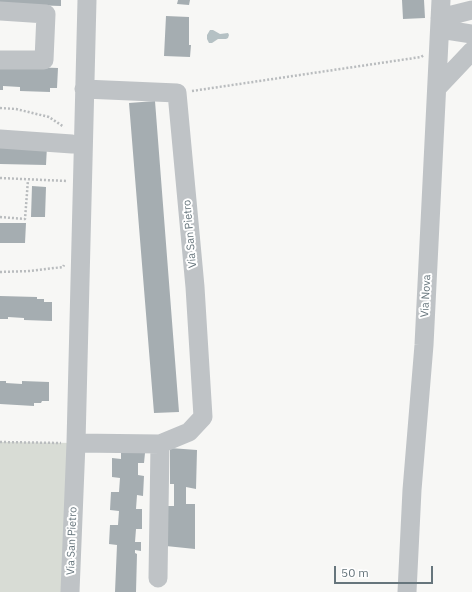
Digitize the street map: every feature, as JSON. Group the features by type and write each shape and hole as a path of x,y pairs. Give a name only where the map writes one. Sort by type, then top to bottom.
{"street":[{"name":"Via San Pietro","path":"70,592 69,443 87,0"},
{"path":"440,23 472,10"},
{"path":"0,11 46,14 44,60 0,60"},
{"path":"440,23 472,34"},
{"name":"Via Nova","path":"407,592 412,490 424,345 440,23"},
{"path":"437,88 472,51"},
{"path":"84,89 177,93"},
{"name":"Via San Pietro","path":"69,443 160,444 189,432 203,417 195,287 177,93"},
{"path":"0,139 72,144"},
{"path":"158,578 160,444"}],"path":[{"path":"177,93 421,57 440,23"},
{"path":"0,108 16,108 49,117 68,130 72,144"},
{"path":"0,178 68,181"},
{"path":"0,218 26,219 28,180"},
{"path":"0,272 30,271 63,267 66,262"},
{"path":"0,442 69,443"}],"shaded area":[{"path":"210,30 220,34 228,33 228,38 218,39 212,43 209,43 207,35"},
{"path":"0,442 76,443 70,592 0,592"}],"building":[{"path":"0,0 61,0 61,6 0,4"},
{"path":"178,0 190,0 189,5 177,4"},
{"path":"402,0 424,0 425,18 403,19"},
{"path":"166,16 189,17 189,45 191,45 190,57 164,56"},
{"path":"0,66 58,68 57,88 50,88 50,92 20,91 20,87 3,86 3,90 0,90"},
{"path":"155,101 179,412 154,413 129,103"},
{"path":"0,144 47,146 46,165 0,164"},
{"path":"32,186 46,187 45,217 31,217"},
{"path":"0,223 26,223 25,243 0,243"},
{"path":"0,296 37,297 37,299 44,299 44,302 52,302 52,321 24,320 24,318 8,317 8,319 0,319"},
{"path":"0,381 22,384 22,381 49,382 49,401 34,403 34,406 0,404"},
{"path":"170,448 197,450 196,489 186,487 186,504 195,504 195,549 166,546 168,506 174,506 174,484 170,484"},
{"path":"121,453 145,453 144,463 138,463 138,475 144,476 143,496 137,495 136,509 142,509 142,529 136,529 135,542 141,542 141,551 135,550 135,553 137,554 136,592 115,592 117,545 109,544 110,525 118,525 119,511 110,510 111,492 119,492 120,478 112,477 112,458 121,459"}]}
